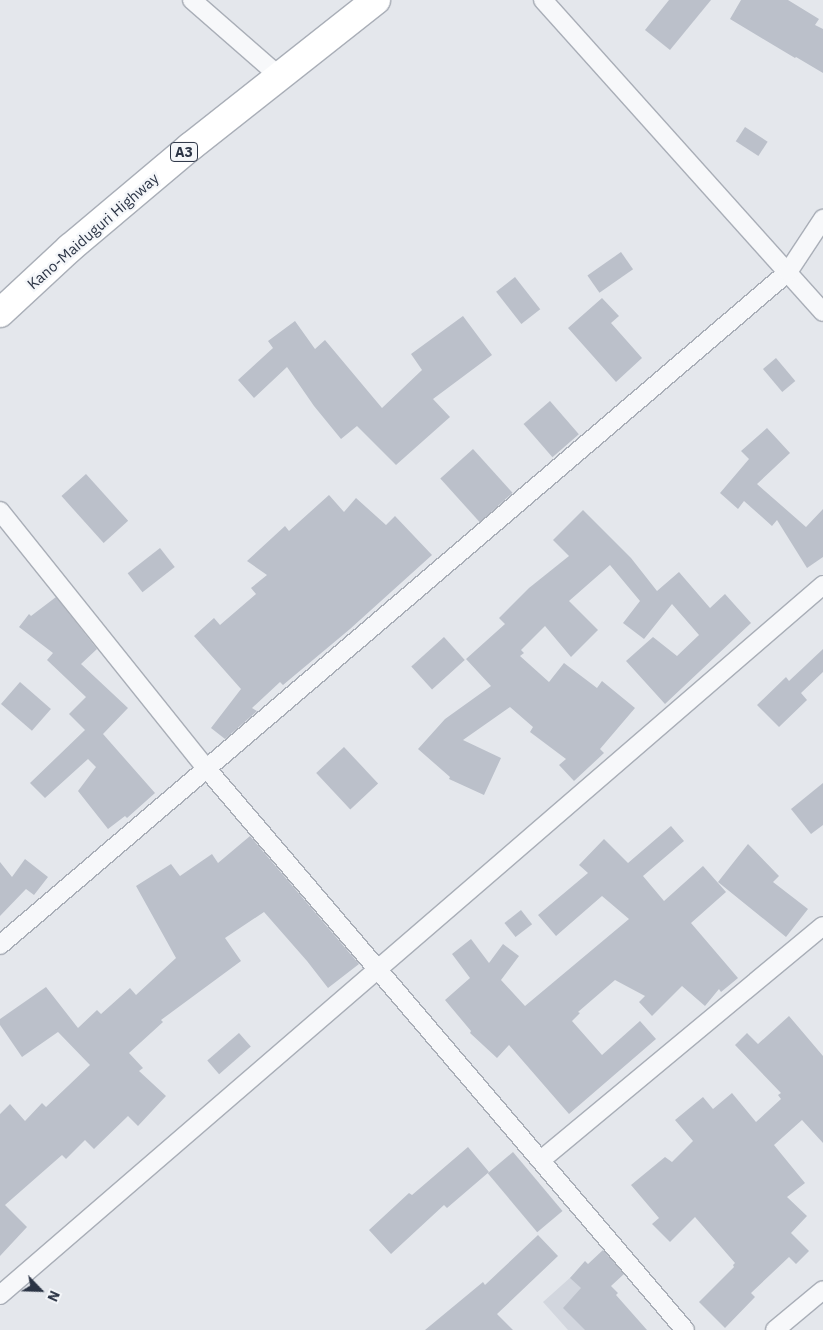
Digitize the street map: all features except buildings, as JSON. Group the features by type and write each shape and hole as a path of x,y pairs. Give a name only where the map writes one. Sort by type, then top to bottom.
{"highway":[{"name":"Kano-Maiduguri Highway","path":"0,313 77,242 190,147 376,0"}],"street":[{"path":"192,0 279,76"},
{"path":"543,0 823,312"},
{"path":"0,945 788,272 823,219"},
{"path":"0,511 207,769 685,1330"},
{"path":"0,1295 823,585"},
{"path":"541,1160 823,926"},
{"path":"776,1330 823,1290"}],"shaded area":[{"path":"581,1268 591,1330 568,1330 543,1302"}]}
